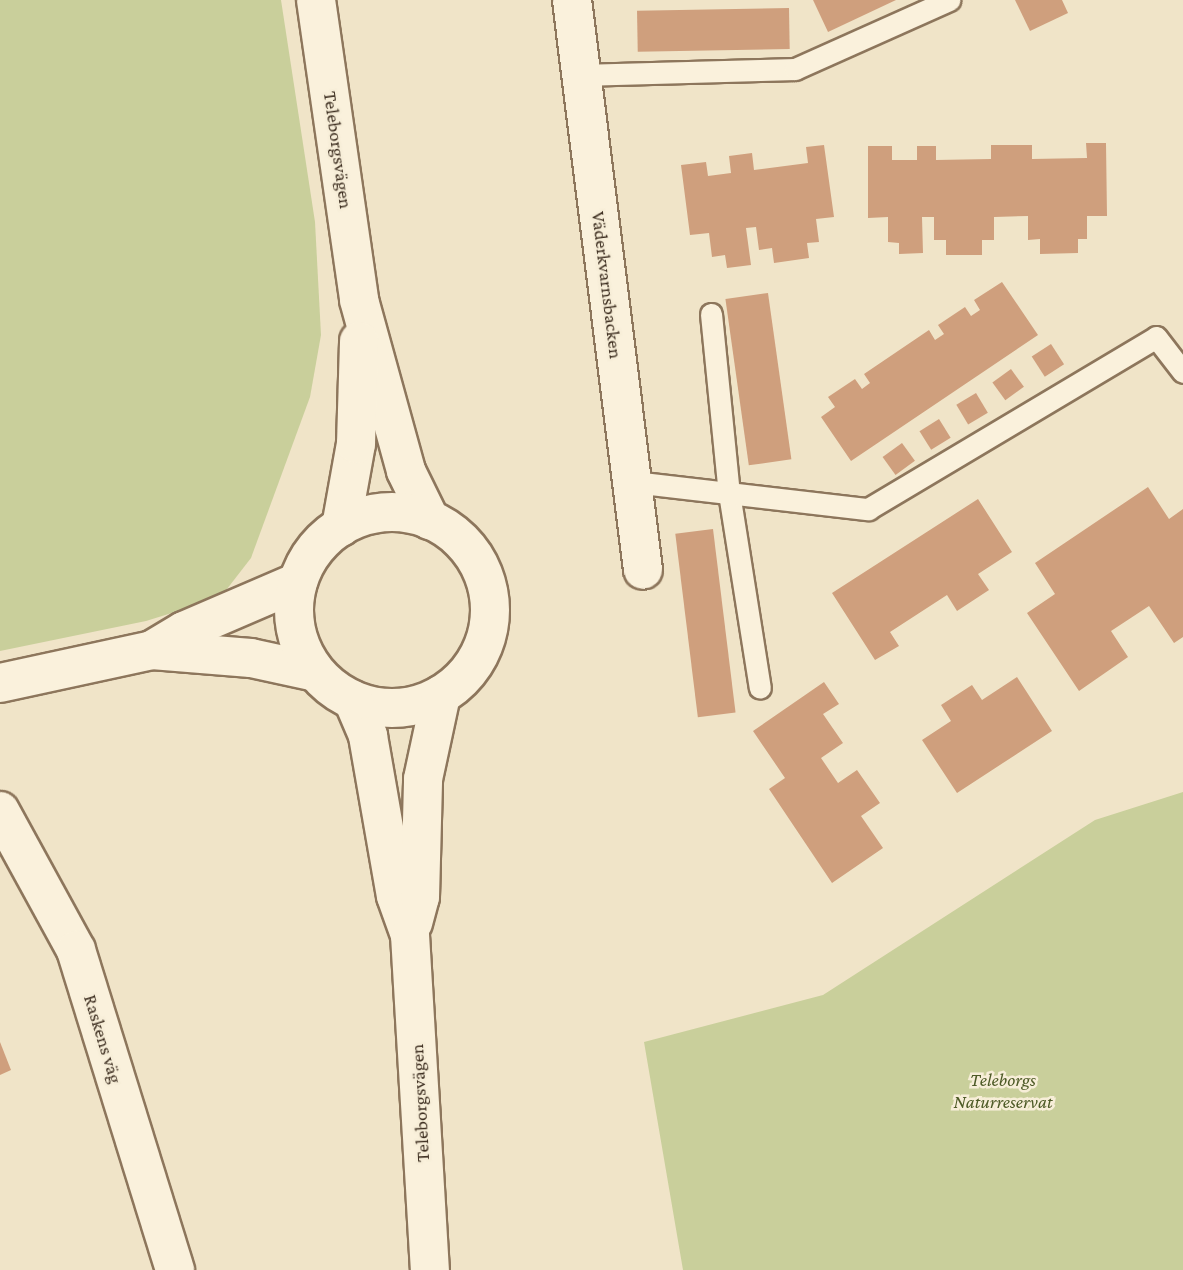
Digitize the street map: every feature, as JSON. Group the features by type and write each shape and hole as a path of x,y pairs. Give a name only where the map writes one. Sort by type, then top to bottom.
{"main road":[{"name":"Teleborgsvägen","path":"316,0 359,300 407,471 430,520"},
{"name":"Väderkvarnsbacken","path":"572,0 643,570"},
{"name":"Teleborgsvägen","path":"341,527 356,444 359,300"},
{"path":"0,682 152,650 251,657 316,671 354,700 398,708 441,695 458,682 478,657 489,626 490,604 483,573 472,554 450,530 430,520 385,512 341,527 314,550 298,582 296,629 316,671"},
{"path":"152,650 184,631 298,582"},
{"name":"Teleborgsvägen","path":"410,935 420,897 423,779 441,695"},
{"name":"Teleborgsvägen","path":"354,700 368,736 396,896 410,935 430,1270"},
{"name":"Raskens väg","path":"1,817 76,950 175,1270"}],"lane":[{"path":"581,75 795,69 949,0"},
{"path":"711,314 729,493 760,688"},
{"path":"633,482 868,509 1156,337 1183,372"}],"green space":[{"path":"0,0 281,0 315,222 321,335 310,397 251,558 220,598 146,621 0,651"},
{"name":"Teleborgs Naturreservat","path":"1183,792 1183,1270 683,1270 644,1042 823,995 1095,820"}],"building":[{"path":"813,0 896,0 828,32"},
{"path":"1015,0 1062,0 1068,13 1030,31"},
{"path":"789,8 790,49 638,52 637,11"},
{"path":"1086,143 1106,143 1107,216 1087,216 1087,239 1078,239 1078,253 1040,254 1040,239 1028,240 1028,216 994,217 994,240 982,240 982,255 946,255 946,240 934,240 934,217 922,217 923,253 899,254 899,243 888,242 888,217 868,218 868,146 892,146 892,160 917,160 917,146 936,146 936,160 991,159 991,145 1032,145 1032,159 1087,158"},
{"path":"824,145 834,217 816,219 819,242 807,243 809,258 774,263 772,248 759,250 756,227 746,228 751,265 727,268 725,255 712,257 709,233 690,235 681,165 706,162 708,176 731,173 729,156 752,153 754,170 808,163 806,147"},
{"path":"1002,282 1038,335 851,461 821,417 835,407 828,397 855,379 862,389 870,383 864,374 929,330 935,340 944,334 938,325 965,307 971,316 980,310 974,300"},
{"path":"768,293 791,459 749,465 725,299"},
{"path":"1051,344 1064,364 1045,377 1032,357"},
{"path":"1011,369 1024,387 1005,400 992,383"},
{"path":"976,393 988,413 968,425 956,405"},
{"path":"939,419 951,438 931,450 919,431"},
{"path":"902,443 915,461 896,475 883,457"},
{"path":"1148,487 1169,519 1183,509 1183,637 1174,643 1149,606 1111,631 1128,657 1079,691 1027,613 1055,594 1035,563"},
{"path":"978,499 1012,552 978,574 989,590 957,611 947,595 890,632 899,646 875,660 832,593"},
{"path":"713,529 736,713 698,717 675,534"},
{"path":"1017,677 1052,731 957,793 922,740 951,721 941,705 972,685 982,700"},
{"path":"824,682 839,704 823,714 843,743 821,758 838,783 857,770 880,803 861,816 883,848 832,883 769,789 785,778 753,731"},
{"path":"0,1042 11,1070 0,1075"}]}
